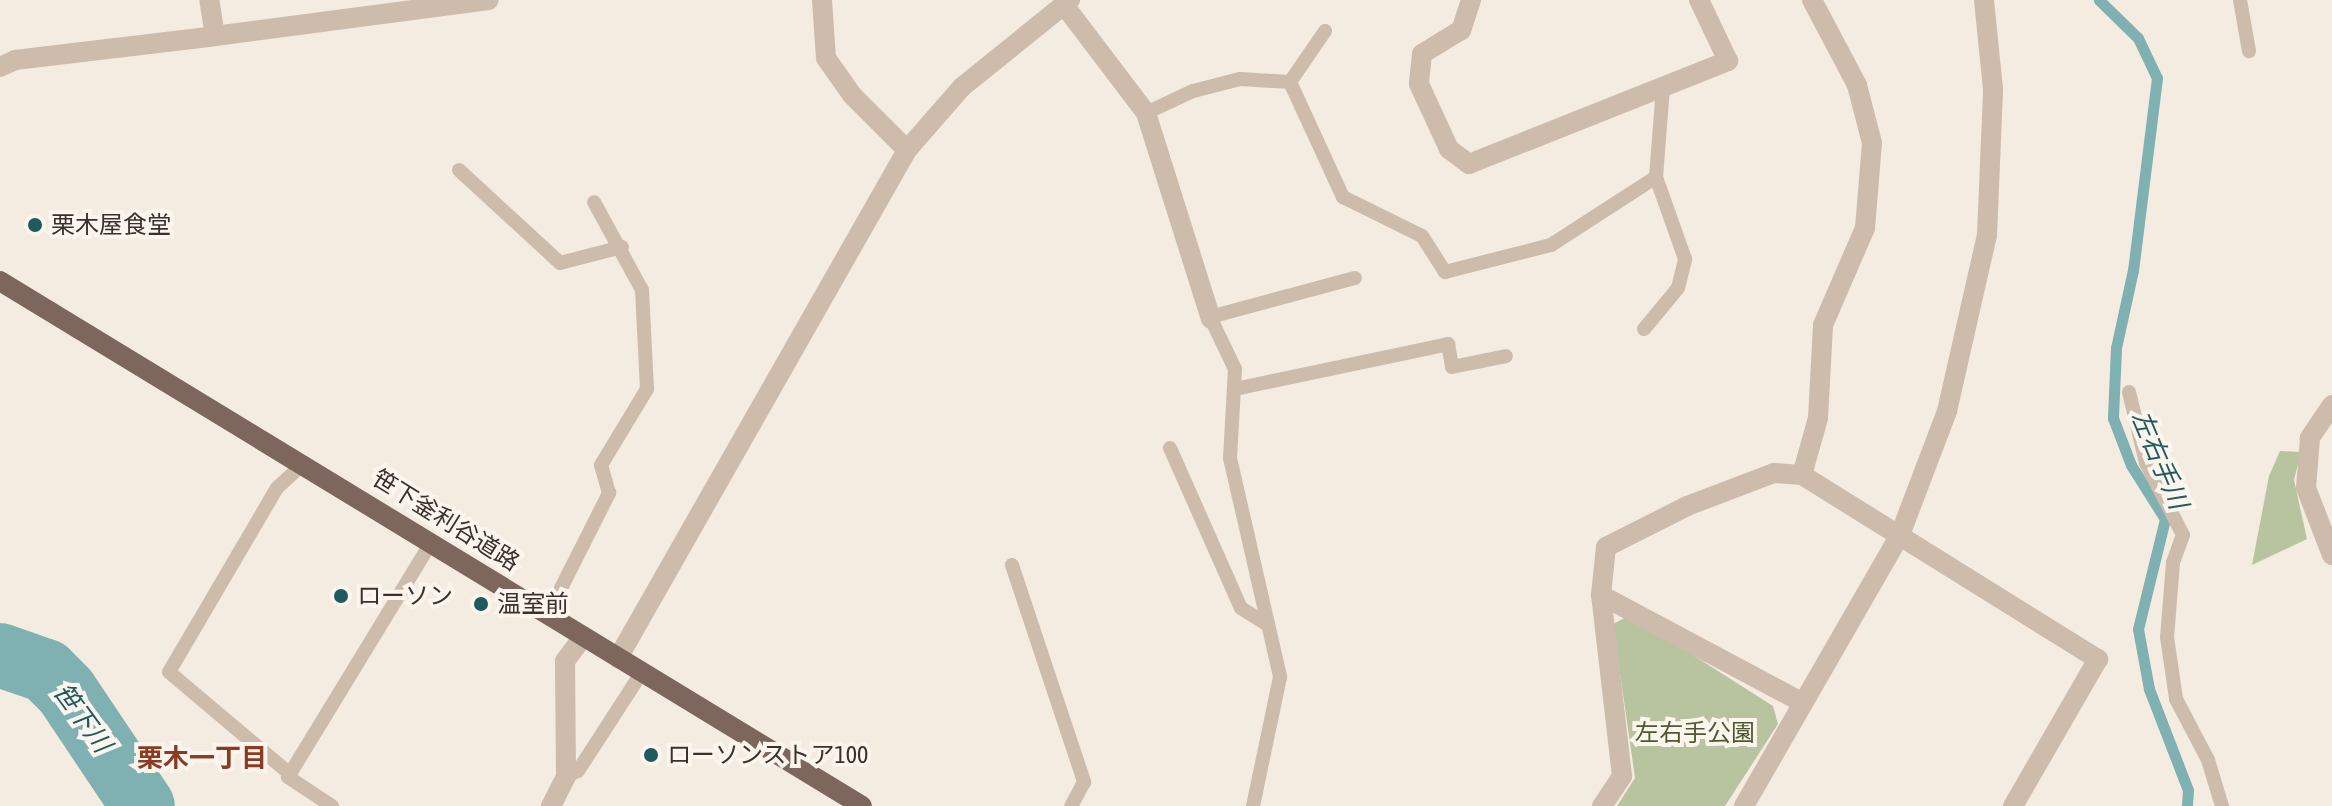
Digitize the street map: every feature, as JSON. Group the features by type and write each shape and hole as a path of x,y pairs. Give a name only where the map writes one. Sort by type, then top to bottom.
{"main road":[{"name":"笹下釜利谷道路","path":"0,281 304,463 862,806"}],"street":[{"path":"209,0 215,36"},
{"path":"0,67 15,60 215,36 382,7 489,0"},
{"path":"822,0 826,58 852,95 907,150"},
{"path":"1471,0 1461,30 1422,54 1419,84 1449,149 1469,164 1728,61 1699,0"},
{"path":"1802,475 1818,418 1823,325 1865,228 1872,143 1857,85 1812,0"},
{"path":"1744,806 1900,535 1947,411 1987,235 1993,89 1984,0"},
{"path":"618,658 907,150 962,87 1067,3 1146,113 1211,318"},
{"path":"2332,405 2310,438 2306,488 2332,555"},
{"path":"1602,806 1622,776 1601,595 1606,547 1687,506 1774,473 1802,475 2098,659 2013,806"},
{"path":"1601,595 1803,703"},
{"path":"551,806 566,776 565,661 584,636"}],"lane":[{"path":"2240,0 2249,51"},
{"path":"1290,82 1325,31"},
{"path":"1146,113 1193,91 1240,79 1290,82"},
{"path":"1290,82 1343,197 1422,236 1445,272 1551,245 1656,177"},
{"path":"1644,329 1678,288 1685,259 1656,177 1663,88"},
{"path":"459,170 560,263 622,247"},
{"path":"548,614 609,493 601,465 647,389 642,290 622,247 594,202"},
{"path":"1253,806 1280,677 1230,458 1235,369 1211,318 1355,278"},
{"path":"1235,389 1448,344 1452,367 1506,356"},
{"path":"2129,392 2146,463 2183,535 2173,563 2169,652 2176,699 2208,760 2222,806"},
{"path":"1170,448 1241,608 1268,625"},
{"path":"304,463 277,488 169,672 332,806"},
{"path":"290,774 432,541"},
{"path":"1012,565 1084,782 1071,806"},
{"path":"566,776 578,771 642,672"}],"green space":[{"path":"2280,451 2301,452 2294,480 2307,539 2252,565 2269,476"},
{"name":"左右手公園","path":"1630,615 1773,706 1778,724 1725,806 1617,806 1635,778 1613,624"}],"waterway":[{"name":"左右手川","path":"2099,0 2138,38 2157,78 2133,270 2116,348 2113,418 2131,465 2165,519 2138,629 2149,689 2188,790 2187,806"},
{"name":"笹下川","path":"0,655 46,671 66,691 143,806"}],"place":[{"name":"栗木屋食堂","path":"35,225"},
{"name":"ローソン","path":"341,596"},
{"name":"温室前","path":"481,604"},
{"name":"ローソンストア100","path":"651,755"}],"district":[{"name":"栗木一丁目","path":"202,759"}]}
